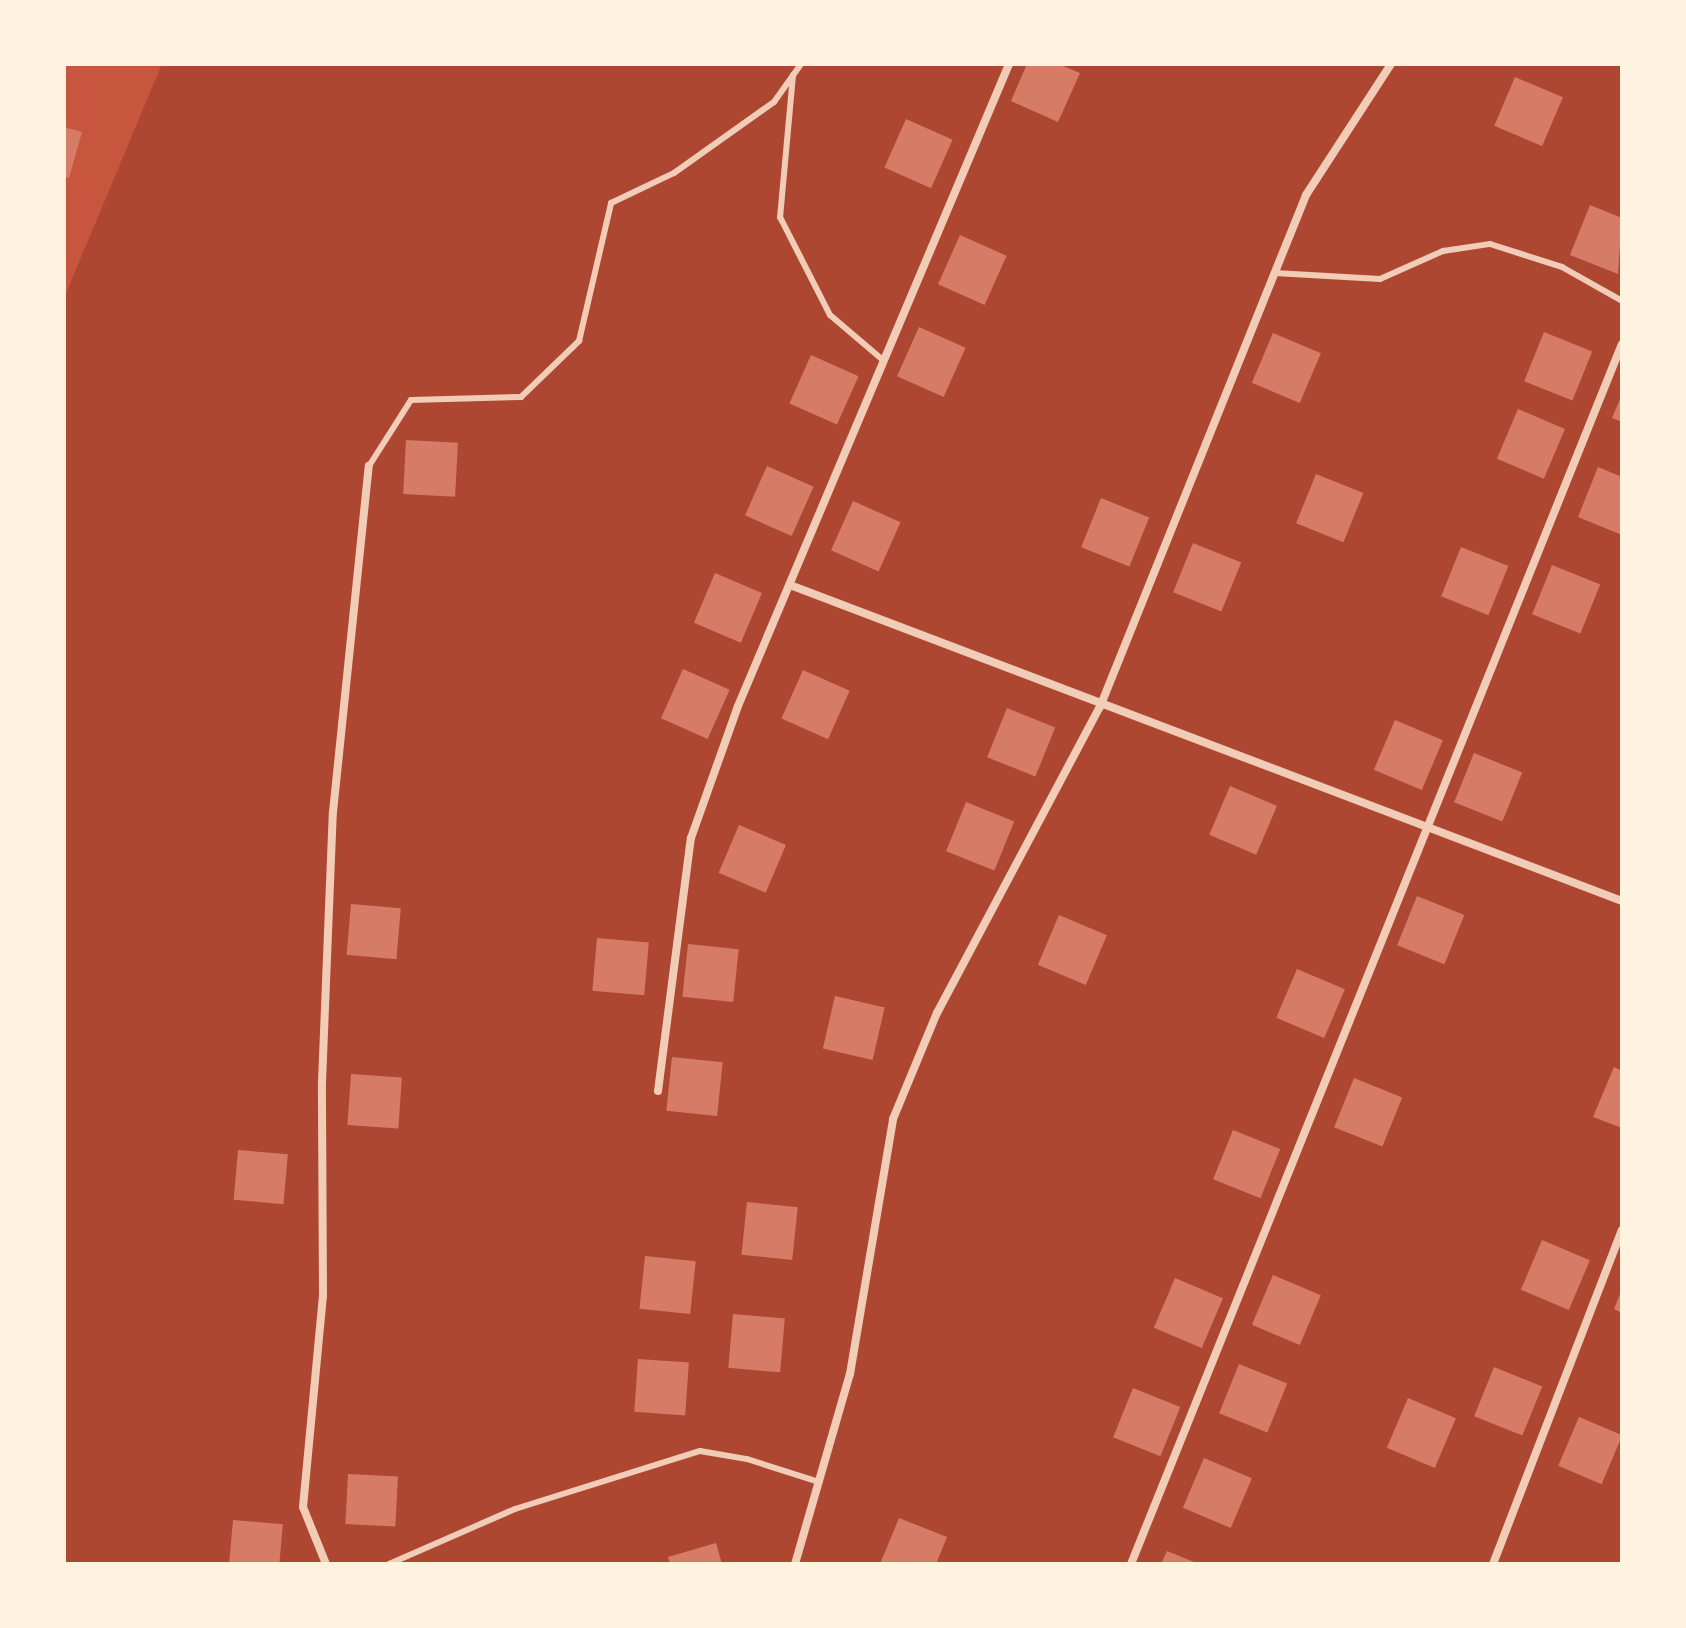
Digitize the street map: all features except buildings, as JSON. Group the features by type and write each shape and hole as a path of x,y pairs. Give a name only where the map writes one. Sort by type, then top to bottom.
{"street":[{"path":"658,1091 691,838 790,585 1009,64"},
{"path":"795,1564 850,1374 893,1119 937,1013 1100,707 1306,195 1391,64"},
{"path":"1131,1564 1622,344"},
{"path":"326,1564 303,1507 323,1296 322,1082 333,812 369,466"},
{"path":"790,585 1100,707 1430,827 1622,901"},
{"path":"1493,1564 1622,1230"}],"lane":[{"path":"369,466 411,400 521,397 579,341 611,203 674,173 774,102 801,64"},
{"path":"793,75 780,217 830,315 884,361"},
{"path":"1275,273 1380,279 1443,251 1490,244 1562,267 1622,301"},
{"path":"389,1564 515,1509 700,1451 747,1459 819,1482"}],"shaded area":[{"path":"162,64 1622,64 1622,1564 64,1564 64,298"}]}
